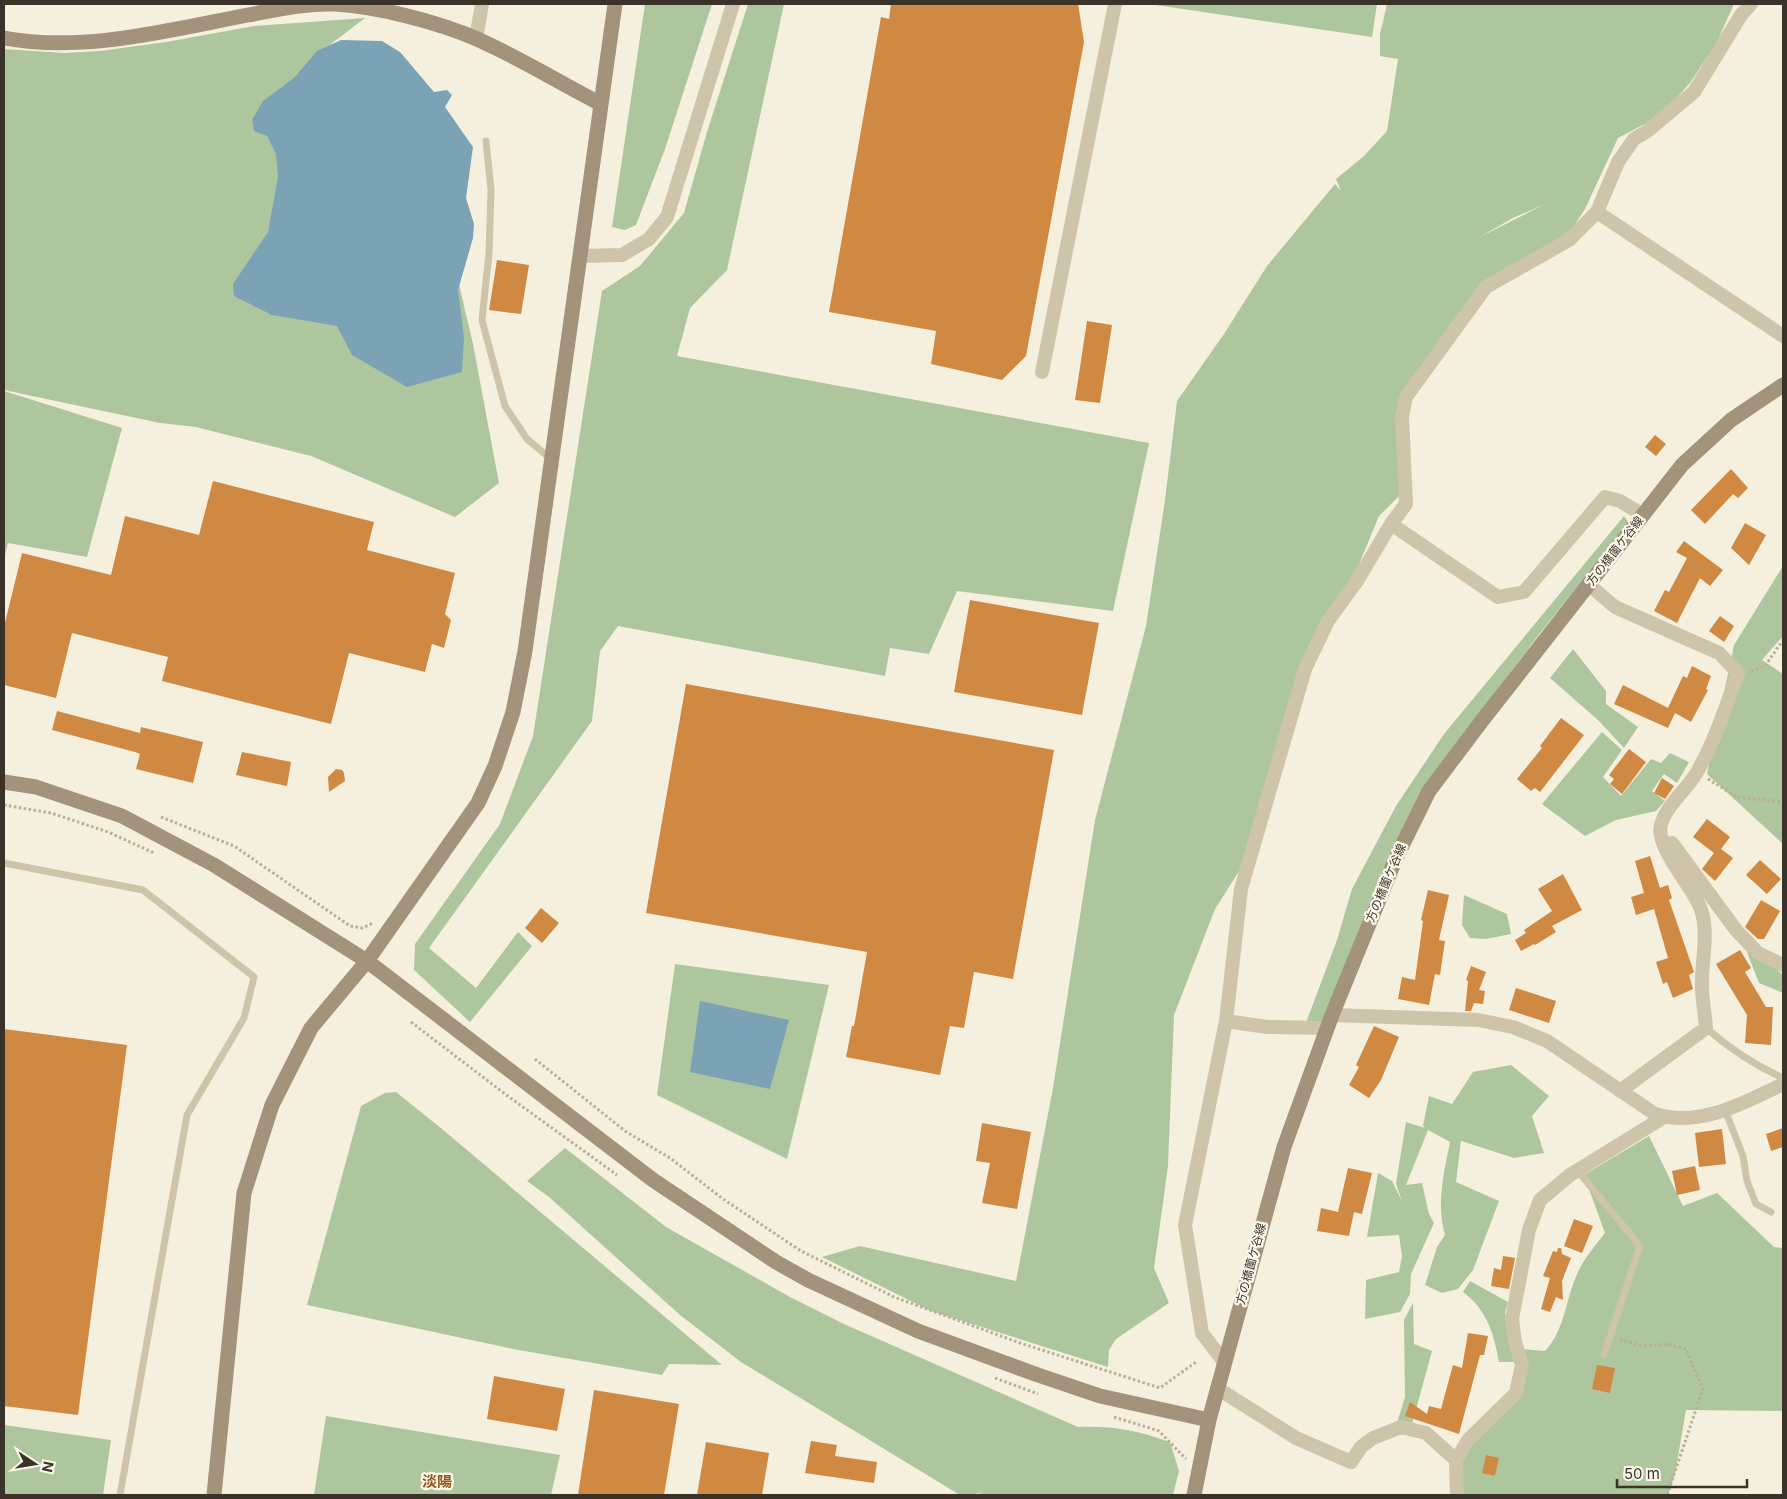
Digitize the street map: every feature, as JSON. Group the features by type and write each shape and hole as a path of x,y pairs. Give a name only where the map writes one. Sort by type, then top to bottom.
{"street":[{"path":"4,38 60,42 92,40 143,34 289,8 333,4 375,8 476,39 601,104"},
{"path":"476,39 482,4"},
{"path":"214,1495 244,1193 272,1105 311,1028 367,961 478,803 496,766 513,712 525,651 615,4"},
{"path":"580,256 622,255 649,240 667,217 733,4"},
{"path":"1042,372 1114,4"},
{"path":"1224,1362 1202,1333 1185,1225 1226,1021 1241,889 1305,669 1328,621 1358,581 1391,524 1406,504 1407,481 1402,416 1406,397 1486,287 1569,240 1597,212 1618,162 1634,139 1646,132 1694,92 1741,16 1751,4"},
{"path":"1597,212 1783,336"},
{"name":"方の橋薗ケ谷線","path":"1194,1495 1217,1388 1284,1147 1330,1022 1396,858 1429,792 1588,584 1682,466 1731,420 1783,385"},
{"path":"1391,524 1498,597 1524,592 1605,497 1620,501 1643,515"},
{"path":"1588,584 1615,607 1719,653 1738,673 1719,727 1697,772 1668,810 1660,826 1662,838 1668,851 1700,907 1704,930 1702,986 1706,1028 1620,1091"},
{"path":"4,782 36,787 122,816 214,865 367,961 653,1180 776,1262 808,1280 918,1331 1038,1375 1100,1396 1209,1420"},
{"path":"1660,826 1736,930 1758,953 1783,966"},
{"path":"1226,1021 1267,1027 1330,1022 1478,1020 1513,1027 1547,1041 1655,1114 1673,1120 1699,1118 1725,1110 1783,1084"},
{"path":"1457,1495 1456,1460 1468,1440 1516,1393 1522,1365 1515,1342 1512,1319 1529,1230 1540,1200 1577,1170 1664,1117"},
{"path":"1217,1388 1296,1438 1351,1462 1361,1447 1373,1438 1401,1427 1426,1433 1456,1460"}],"lane":[{"path":"486,141 491,190 489,253 482,320 505,406 527,440 552,459"},
{"path":"4,863 143,890 254,978 244,1018 187,1115 120,1495"},
{"path":"1706,1028 1728,1048 1755,1065 1783,1078"},
{"path":"1725,1110 1743,1156 1746,1181 1756,1204 1771,1212"},
{"path":"1577,1170 1640,1246 1604,1354"}],"path":[{"path":"1738,673 1758,670 1765,666 1783,640"},
{"path":"1697,772 1737,797 1783,802"},
{"path":"4,805 51,813 108,832 162,857"},
{"path":"157,816 234,846 350,926 362,928 377,921"},
{"path":"535,1059 624,1131 670,1158 723,1199 801,1251 894,1297 1020,1344 1160,1388 1196,1362"},
{"path":"1610,1335 1642,1346 1667,1344 1686,1349 1703,1389 1667,1495"},
{"path":"1123,1420 1159,1431 1188,1460 1185,1469"}],"green space":[{"path":"645,4 712,4 665,149 636,225 625,230 612,227"},
{"path":"748,4 784,4 727,270 690,308 677,356 1149,443 1113,611 957,591 929,654 890,648 885,676 618,626 600,651 592,721 429,948 476,988 518,932 532,946 470,1022 414,970 415,944 500,824 533,736 602,291 640,266 684,213 707,132"},
{"path":"1149,4 1377,4 1372,37"},
{"path":"1387,4 1734,4 1717,42 1690,83 1660,116 1618,138 1585,209 1568,235 1500,276 1406,397 1404,491 1379,516 1355,574 1322,633 1243,865 1215,909 1174,1015 1168,1166 1154,1268 1169,1303 1116,1339 1109,1350 1108,1367 931,1311 822,1257 860,1246 1016,1281 1053,1088 1095,820 1146,626 1165,500 1177,401 1224,334 1267,266 1335,184 1341,191 1336,179 1364,156 1387,131 1398,59 1380,56 1380,34","holes":["1545,204 1480,237 1513,218"]},
{"path":"365,18 310,60 448,237 473,344 499,483 455,517 311,456 196,427 160,423 4,390 4,49 64,53 100,51 166,42 254,26"},
{"path":"4,391 122,428 87,557 8,543 4,559"},
{"path":"1624,516 1629,523 1540,633 1447,756 1380,876 1320,1028 1304,1028 1337,940 1352,889 1396,806 1444,734"},
{"path":"1783,566 1783,636 1762,660 1783,674 1783,844 1707,774 1734,645"},
{"path":"1573,649 1606,691 1606,704 1638,727 1624,748 1598,720 1550,678"},
{"path":"1602,732 1622,750 1603,777 1621,796 1651,759 1661,763 1670,753 1689,762 1677,783 1664,774 1652,791 1665,801 1656,811 1616,820 1585,836 1542,804"},
{"path":"1464,895 1507,914 1511,934 1486,939 1470,938 1462,925"},
{"path":"1747,952 1758,953 1783,975 1783,993 1759,983"},
{"path":"675,964 829,985 787,1159 657,1095"},
{"path":"1511,1065 1549,1096 1532,1116 1544,1153 1514,1158 1461,1141 1456,1182 1499,1201 1473,1270 1458,1289 1442,1293 1425,1285 1437,1247 1445,1235 1442,1223 1441,1200 1443,1176 1450,1142 1428,1130 1406,1185 1422,1183 1429,1214 1434,1223 1411,1274 1410,1294 1400,1312 1365,1319 1366,1280 1399,1272 1402,1256 1399,1235 1367,1237 1378,1173 1392,1181 1402,1201 1396,1184 1406,1122 1425,1128 1423,1126 1429,1096 1452,1104 1473,1072"},
{"path":"396,1092 722,1365 669,1364 662,1375 513,1349 307,1305 361,1106 385,1093"},
{"path":"1649,1136 1683,1206 1717,1193 1774,1247 1783,1248 1783,1411 1686,1410 1675,1474 1668,1495 1460,1495 1457,1463 1516,1393 1522,1349 1545,1351 1551,1343 1560,1326 1578,1273 1588,1255 1605,1233 1584,1175"},
{"path":"565,1148 666,1227 790,1297 844,1324 1078,1427 1102,1427 1124,1430 1146,1434 1170,1442 1179,1471 1173,1495 977,1495 982,1492 972,1495 960,1495 741,1362 680,1315 549,1197 527,1181"},
{"path":"1470,1281 1508,1302 1505,1312 1514,1362 1499,1362 1492,1332 1484,1315 1463,1292"},
{"path":"1413,1303 1414,1344 1432,1351 1412,1424 1397,1423 1405,1397 1404,1320"},
{"path":"326,1416 560,1455 551,1495 314,1495"},
{"path":"4,1425 111,1440 103,1495 4,1495"}],"water":[{"path":"341,40 382,41 400,52 434,92 447,90 452,95 445,107 473,147 466,198 474,224 473,238 458,290 464,337 462,372 407,387 352,355 337,326 272,315 234,296 233,284 268,232 278,177 276,154 267,136 254,131 252,120 263,101 294,78 317,51"},
{"path":"700,1001 789,1020 770,1089 690,1072"}],"building":[{"path":"891,4 1078,4 1084,42 1026,356 1002,380 931,364 936,331 829,312 881,17 889,19"},
{"path":"497,260 529,265 521,314 489,310"},
{"path":"1087,321 1112,325 1100,403 1075,400"},
{"path":"1655,435 1666,444 1656,456 1645,447"},
{"path":"1731,469 1748,488 1738,498 1733,494 1705,524 1691,510"},
{"path":"213,481 374,522 367,550 455,573 445,614 451,620 444,648 432,644 425,672 349,653 331,724 162,681 168,657 72,633 56,698 4,685 4,627 22,553 111,575 125,516 199,535"},
{"path":"1745,523 1766,535 1749,565 1731,548"},
{"path":"1684,541 1723,570 1710,586 1700,578 1677,623 1654,611 1665,590 1669,592 1687,558 1676,552"},
{"path":"970,600 1099,623 1082,715 954,692"},
{"path":"1720,616 1734,626 1724,642 1709,631"},
{"path":"1692,666 1711,676 1706,689 1708,690 1691,722 1675,713 1668,728 1614,704 1623,685 1668,708 1683,676 1687,678"},
{"path":"686,684 1054,750 1013,979 974,972 964,1028 950,1026 940,1075 846,1057 852,1026 854,1026 867,952 646,913"},
{"path":"57,711 140,733 141,727 203,742 193,783 136,769 140,754 135,752 52,730"},
{"path":"1561,718 1584,735 1540,792 1535,788 1531,791 1517,779 1542,748 1540,746"},
{"path":"1629,749 1646,762 1622,794 1610,784 1614,779 1609,775"},
{"path":"242,752 291,762 287,786 236,775"},
{"path":"336,769 342,770 345,781 329,792 328,777"},
{"path":"1662,778 1674,786 1665,799 1654,793"},
{"path":"1707,819 1730,837 1721,849 1733,858 1715,881 1702,869 1714,853 1693,837"},
{"path":"1650,856 1660,888 1668,885 1672,898 1669,900 1694,972 1689,975 1693,989 1673,998 1667,982 1663,984 1656,962 1668,958 1654,909 1636,915 1631,897 1644,893 1635,861"},
{"path":"1760,860 1781,879 1767,894 1746,875"},
{"path":"1563,874 1582,910 1552,926 1556,932 1521,951 1515,940 1526,933 1524,930 1552,911 1538,889"},
{"path":"1428,890 1449,895 1439,940 1445,941 1440,975 1435,974 1429,1005 1398,999 1402,977 1415,980 1423,921 1421,920"},
{"path":"1761,900 1780,911 1764,939 1758,939 1745,927"},
{"path":"541,908 559,923 542,943 525,928"},
{"path":"1740,950 1751,968 1745,972 1766,1007 1773,1007 1771,1045 1745,1043 1747,1015 1716,964"},
{"path":"1471,966 1486,972 1479,990 1485,991 1483,1004 1474,1003 1471,1011 1465,1011 1468,981 1466,980"},
{"path":"1516,988 1556,1001 1549,1023 1509,1010"},
{"path":"1374,1026 1399,1037 1381,1080 1369,1098 1349,1085 1359,1067 1356,1065"},
{"path":"4,1029 127,1045 78,1415 4,1406"},
{"path":"982,1123 1031,1132 1017,1209 982,1203 990,1163 976,1161"},
{"path":"1783,1128 1783,1147 1771,1151 1766,1134"},
{"path":"1722,1129 1726,1164 1699,1167 1695,1133"},
{"path":"1695,1166 1700,1190 1677,1195 1672,1171"},
{"path":"1348,1168 1372,1173 1362,1214 1354,1212 1349,1236 1317,1231 1321,1208 1338,1212"},
{"path":"1574,1219 1593,1226 1582,1253 1564,1246"},
{"path":"1558,1248 1561,1248 1562,1254 1571,1258 1562,1281 1563,1300 1556,1297 1550,1312 1541,1309 1550,1278 1543,1276 1553,1251 1557,1252"},
{"path":"1503,1256 1515,1258 1509,1289 1491,1286 1494,1268 1501,1270"},
{"path":"1468,1333 1488,1336 1484,1355 1480,1355 1459,1434 1405,1416 1410,1402 1427,1414 1429,1406 1441,1409 1453,1365 1462,1368"},
{"path":"1597,1365 1615,1368 1610,1393 1592,1389"},
{"path":"494,1376 565,1389 557,1431 487,1419"},
{"path":"594,1390 679,1404 664,1495 578,1495"},
{"path":"811,1441 837,1445 835,1456 877,1462 874,1483 805,1473"},
{"path":"706,1442 769,1453 762,1495 697,1495"},
{"path":"1486,1455 1499,1458 1495,1476 1482,1473"}],"district":[{"name":"淡陽","path":"437,1482"}]}
